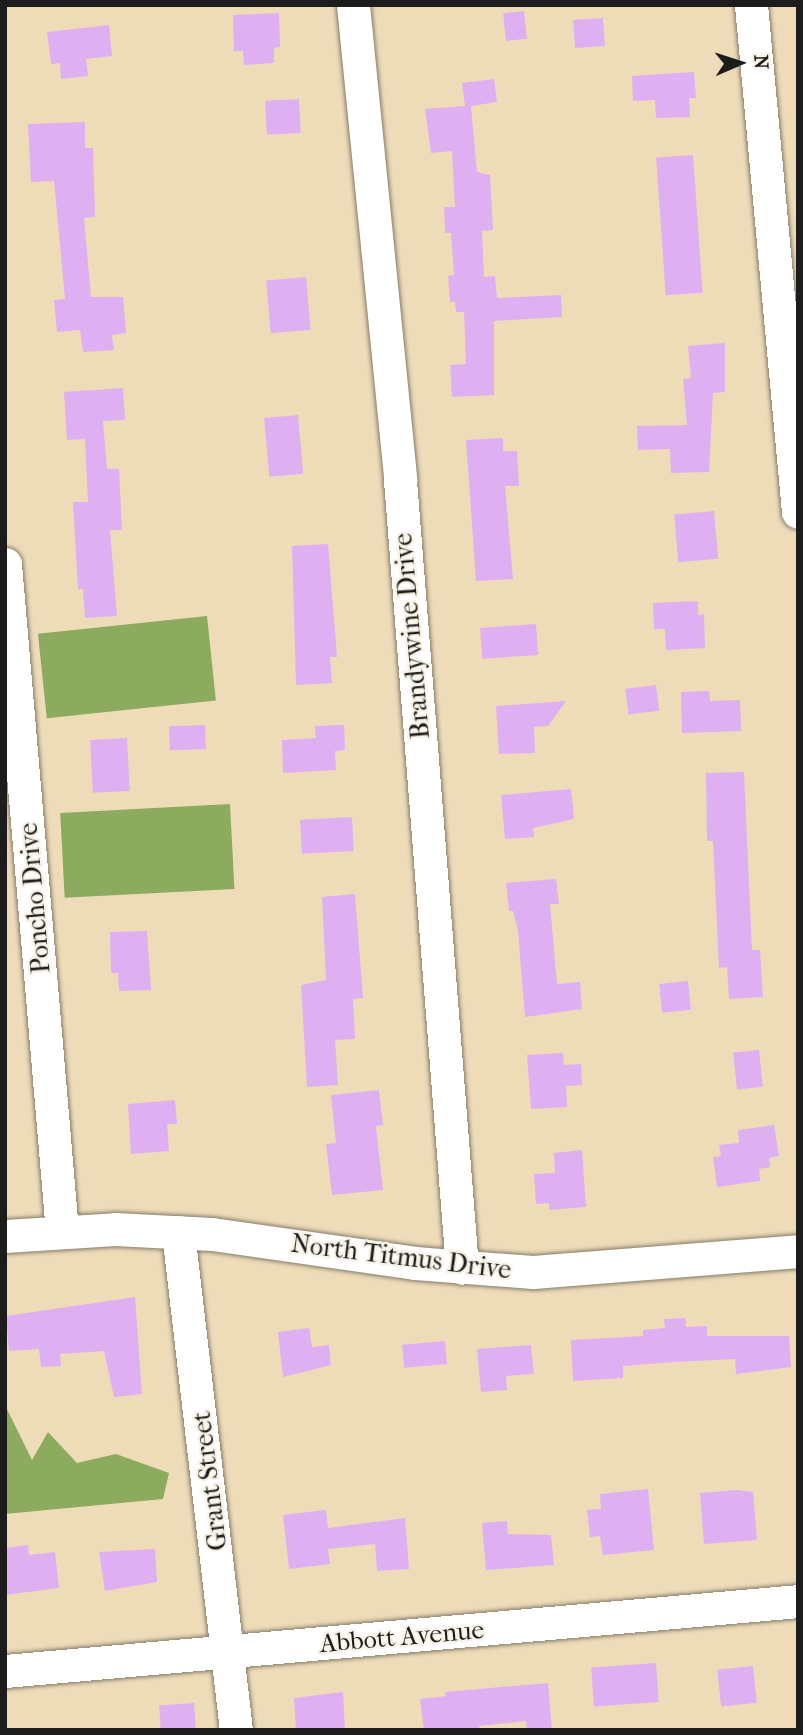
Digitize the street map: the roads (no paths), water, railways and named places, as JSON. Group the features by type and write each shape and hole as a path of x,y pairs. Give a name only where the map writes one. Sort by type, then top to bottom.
{"street":[{"name":"Brandywine Drive","path":"353,5 400,480 463,1268"},
{"path":"751,5 798,512"},
{"name":"Poncho Drive","path":"5,564 62,1231"},
{"name":"North Titmus Drive","path":"5,1236 62,1231 245,1236 463,1268 533,1272 798,1251"},
{"name":"Grant Street","path":"178,1233 230,1651 236,1730"},
{"name":"Abbott Avenue","path":"5,1671 798,1601"}]}
